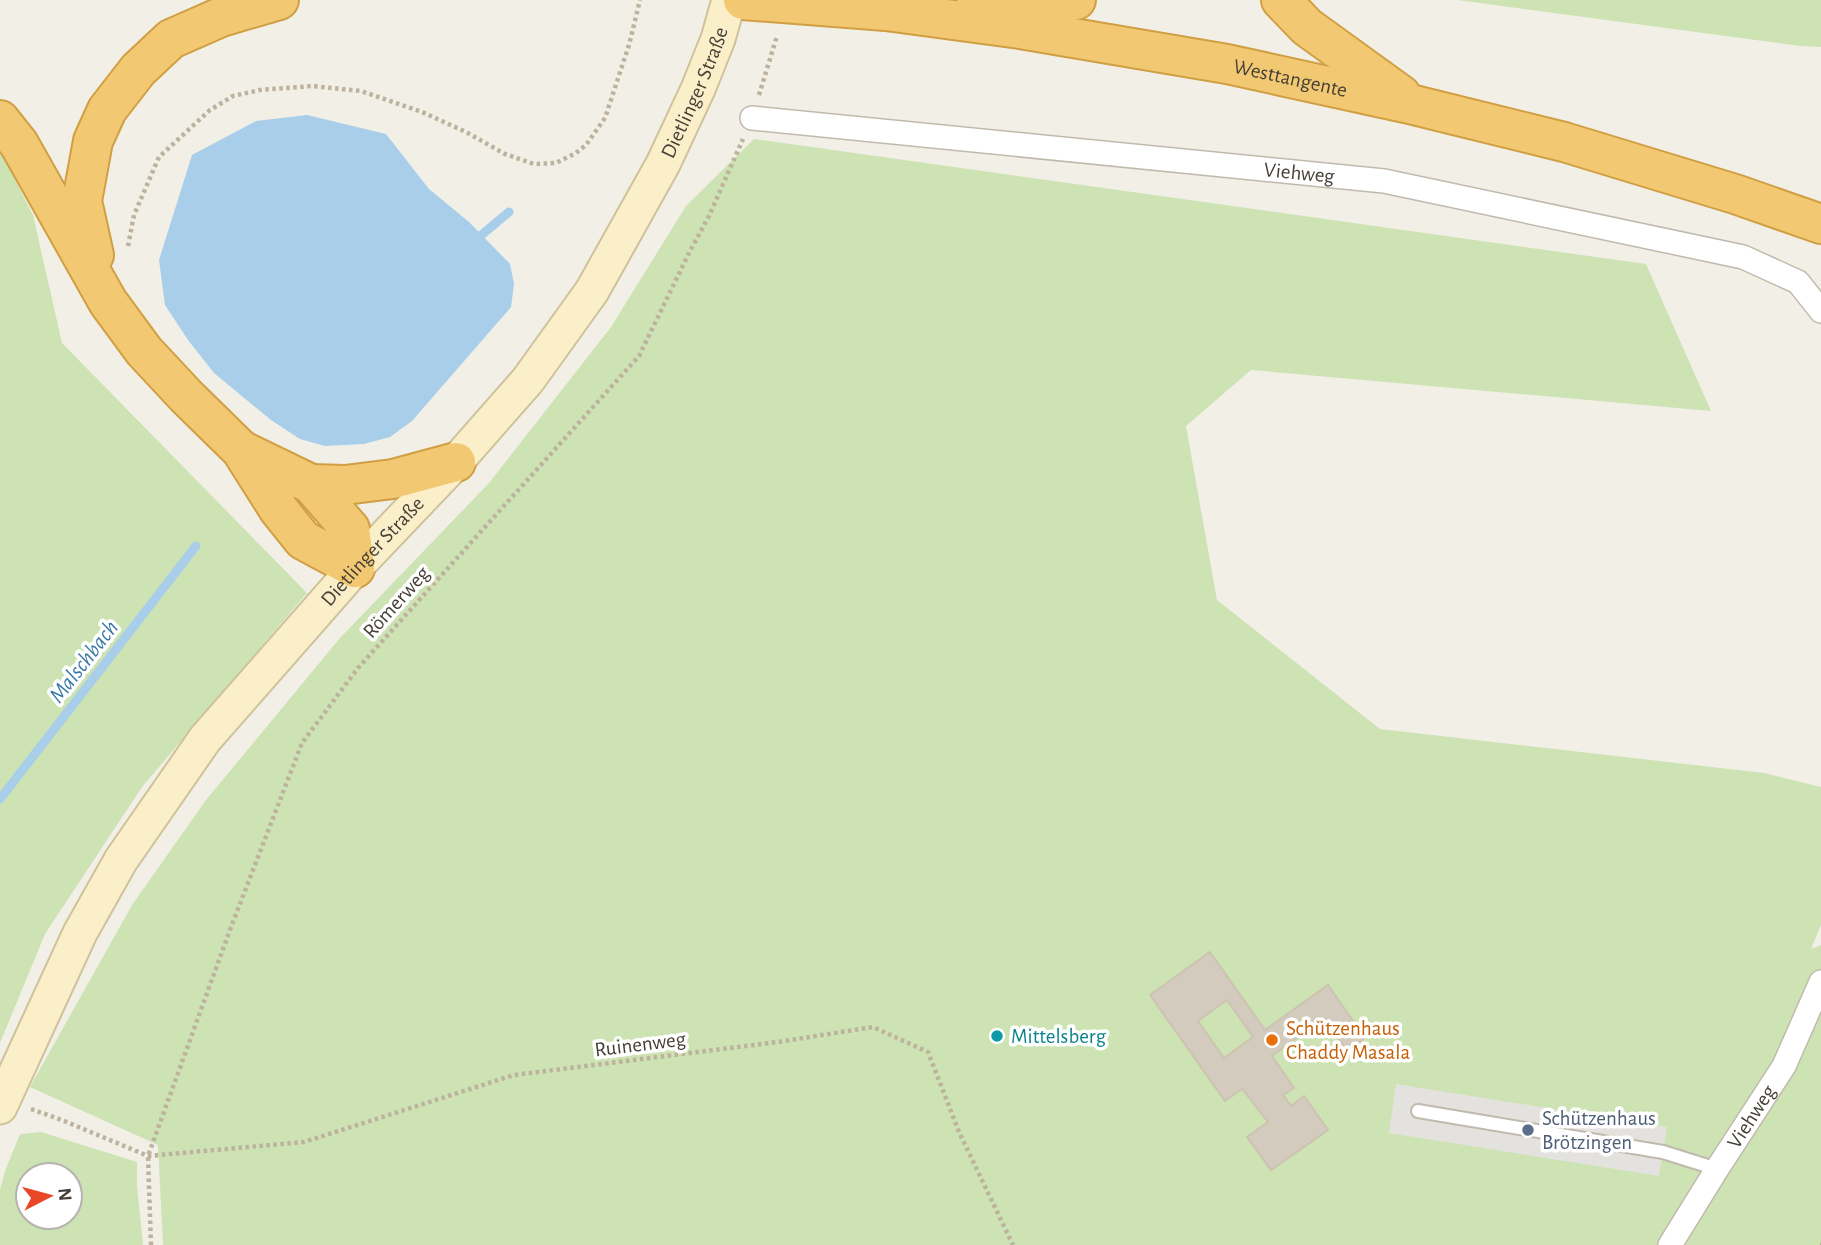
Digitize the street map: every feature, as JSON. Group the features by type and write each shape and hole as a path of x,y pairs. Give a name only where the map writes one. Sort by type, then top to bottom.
{"highway":[{"path":"102,291 82,201 93,141 107,110 138,70 171,39 221,17 279,0"},
{"name":"Westtangente","path":"743,0 932,16 1227,64 1414,105 1564,142 1735,194 1821,224"},
{"path":"932,16 1032,1 1076,0"},
{"path":"1281,0 1307,27 1414,105"},
{"path":"0,120 19,144 108,302 145,351 186,396 242,450 279,509 303,540 355,568"},
{"path":"242,450 311,484 350,529 355,568"},
{"path":"311,484 345,485 393,479 456,462"}],"main road":[{"name":"Dietlinger Straße","path":"1,1103 80,933 121,860 205,739 355,568 456,462 528,380 592,291 663,164 698,89 718,39 729,0"}],"street":[{"name":"Viehweg","path":"752,118 1384,181 1743,257 1798,282 1821,311"},
{"name":"Viehweg","path":"1670,1245 1784,1066 1821,982"}],"lane":[{"path":"1418,1111 1663,1152 1717,1168"}],"path":[{"path":"126,255 134,215 159,157 210,110 233,96 260,90 312,86 361,91 466,132 505,154 534,164 556,163 586,145 605,118 629,45 640,0"},
{"name":"Römerweg","path":"148,1156 231,927 302,744 358,667 639,356 709,216 752,118 780,26"},
{"name":"Ruinenweg","path":"148,1156 304,1142 514,1075 778,1042 873,1027 929,1052 958,1132 1013,1245"},
{"path":"1,1103 62,1120 148,1156 151,1245"}],"green space":[{"path":"1458,0 1821,0 1821,47 1800,46"},
{"path":"754,139 1646,264 1711,411 1251,370 1186,426 1217,600 1380,729 1764,773 1821,787 1821,925 1811,949 1821,945 1821,1245 163,1245 158,1145 30,1087 132,905 206,800 340,638 489,483 611,327 686,206"},
{"path":"0,150 33,215 62,343 307,593 142,787 45,934 0,1043"},
{"path":"41,1132 137,1162 143,1245 0,1245 0,1190 20,1134"}],"shaded area":[{"name":"Schützenhaus Brötzingen","path":"1396,1084 1667,1127 1659,1176 1389,1133"}],"water":[{"path":"307,115 386,134 429,189 469,222 510,264 514,284 511,307 412,421 390,437 364,444 325,446 300,439 271,420 214,373 165,305 159,260 192,155 256,121"}],"building":[{"path":"1210,952 1265,1030 1328,985 1365,1038 1347,1051 1324,1018 1272,1056 1294,1088 1283,1095 1291,1106 1304,1096 1328,1130 1271,1170 1247,1137 1268,1122 1242,1089 1225,1101 1150,995","holes":["1227,1000 1253,1037 1224,1058 1198,1021"]}],"waterway":[{"name":"Malschbach","path":"473,242 509,212"},
{"name":"Malschbach","path":"0,799 196,546"}],"place":[{"name":"Mittelsberg","path":"997,1036"},
{"name":"Schützenhaus Chaddy Masala","path":"1272,1040"},
{"name":"Schützenhaus Brötzingen","path":"1528,1130"}]}
